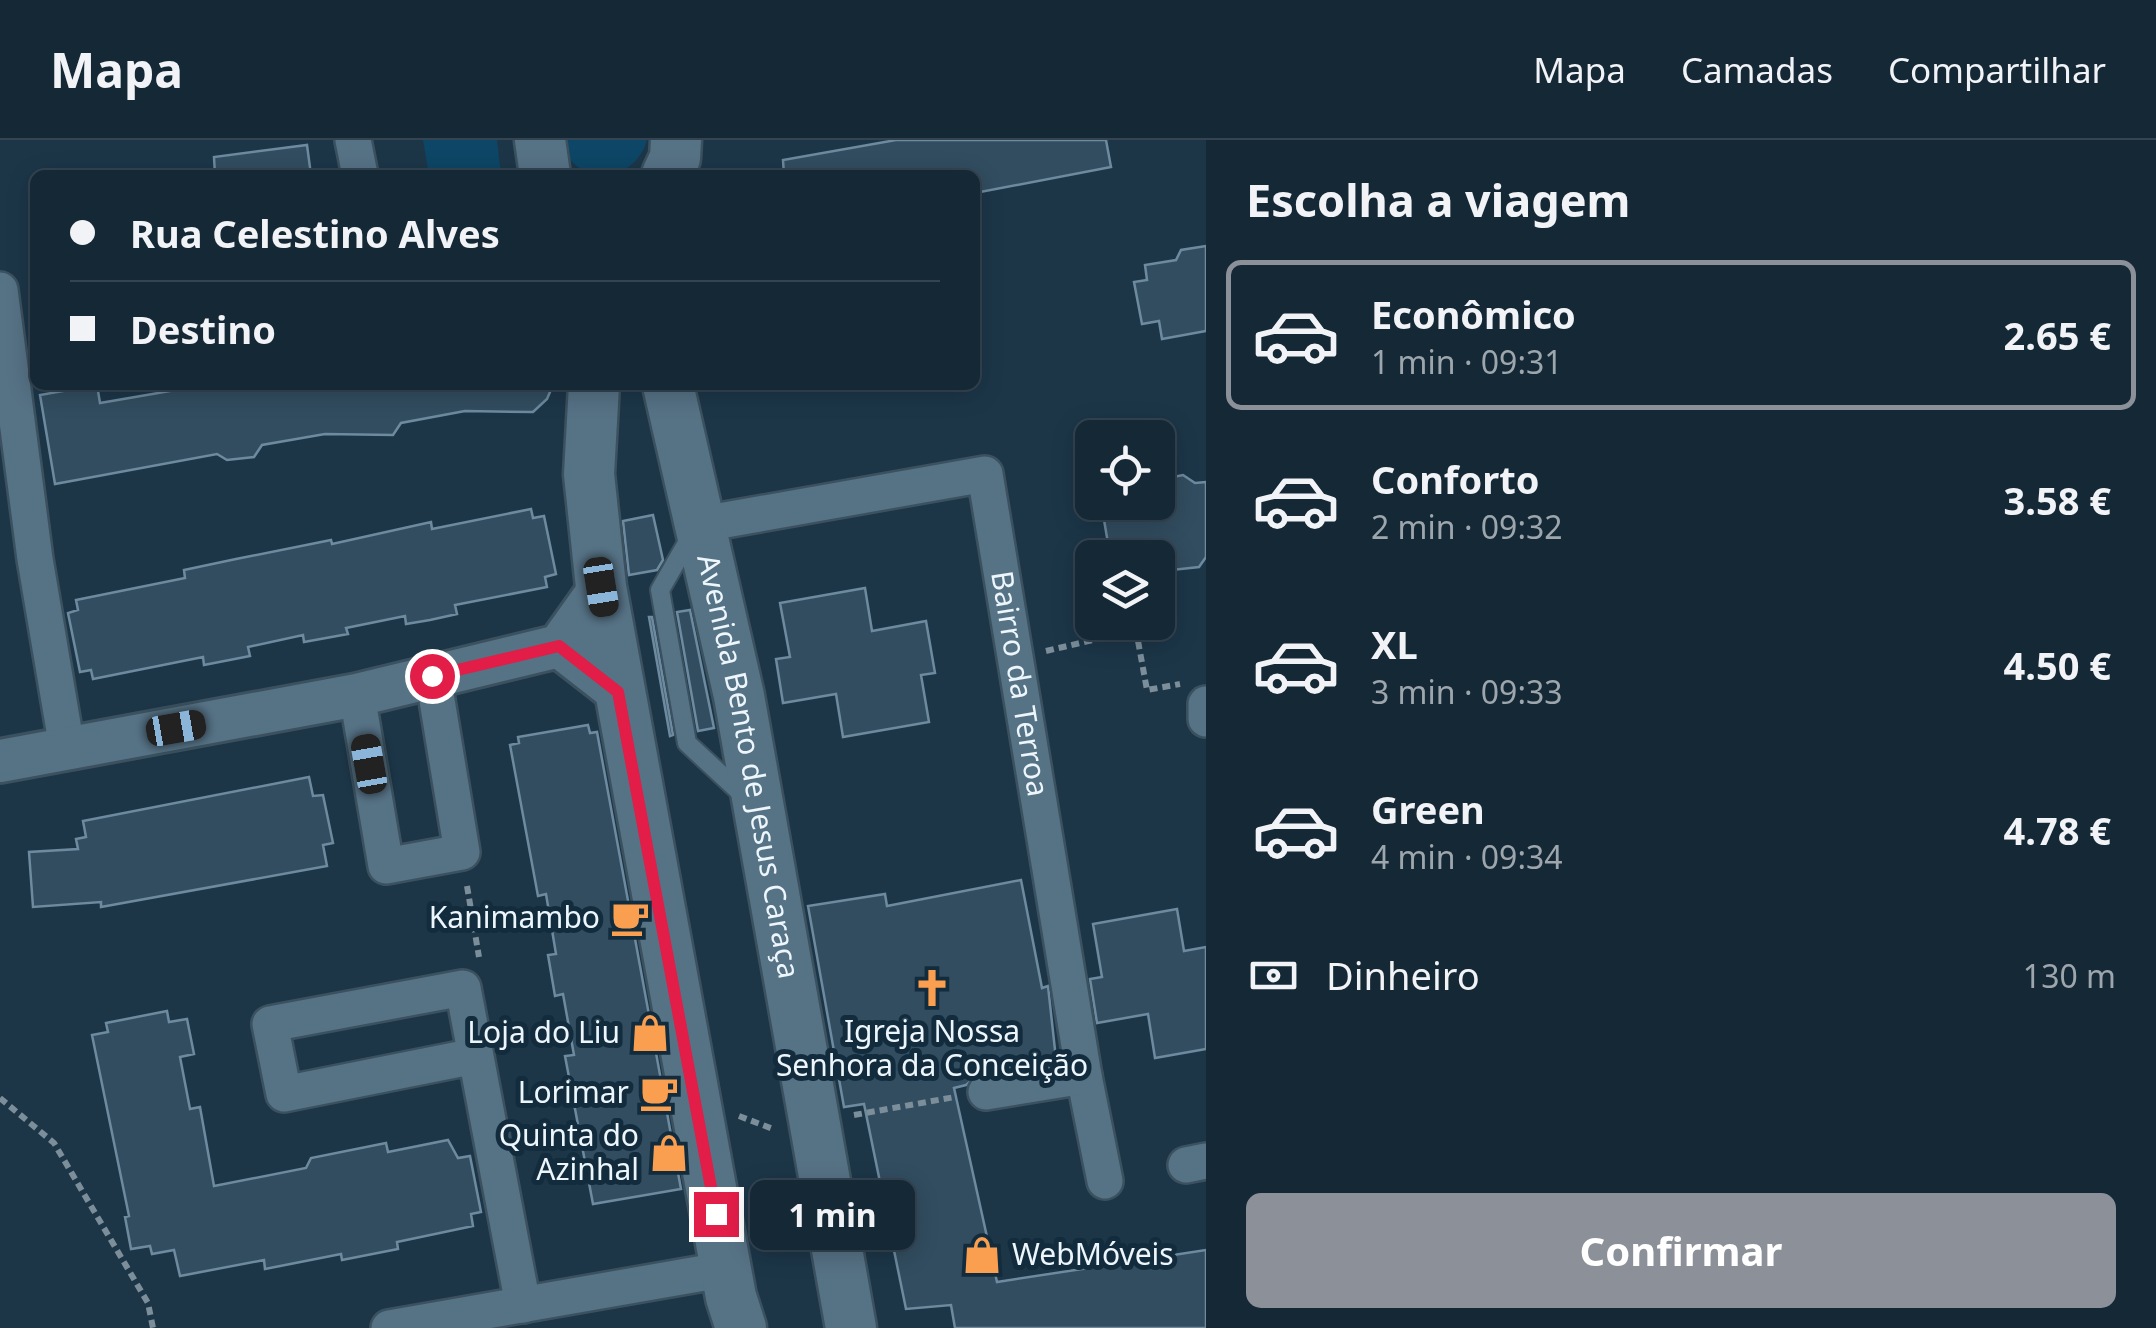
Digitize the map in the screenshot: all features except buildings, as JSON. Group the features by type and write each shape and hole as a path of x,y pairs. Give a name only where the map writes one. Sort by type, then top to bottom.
{"main road":[{"path":"540,140 545,170"},
{"path":"669,170 676,140"},
{"path":"594,390 589,474 601,587 726,1269 742,1326"},
{"name":"Avenida Bento de Jesus Caraça","path":"669,390 739,696 814,1122 841,1319"}],"street":[{"path":"353,140 359,170"},
{"path":"0,290 22,368 68,748"},
{"name":"Bairro da Terroa","path":"697,525 985,474 1084,1076 1105,1181"},
{"path":"0,760 358,695 559,646 601,587"},
{"path":"559,646 618,692"},
{"path":"358,695 386,866 462,852 432,676"},
{"path":"475,1056 284,1094 270,1024 462,988 523,1305"},
{"path":"986,1092 1084,1076"},
{"path":"389,1328 437,1324 726,1269"}],"path":[{"path":"1014,659 1136,630 1147,690 1203,705"},
{"path":"462,852 480,965 462,988"},
{"path":"698,1112 723,1108 768,1130 986,1092"},
{"path":"0,1098 54,1143 148,1303 153,1328"}],"shaded area":[{"path":"423,140 497,140 500,170 428,170"},
{"path":"560,140 647,140 640,155 623,170 584,170 567,155"}],"place":[{"name":"Kanimambo","path":"630,918"},
{"name":"Igreja Nossa Senhora da Conceição","path":"932,988"},
{"name":"Loja do Liu","path":"650,1033"},
{"name":"Lorimar","path":"659,1093"},
{"name":"Quinta do Azinhal","path":"669,1153"},
{"name":"WebMóveis","path":"982,1255"}],"route":[{"path":"432,676 559,646 618,692 716,1214"}]}
